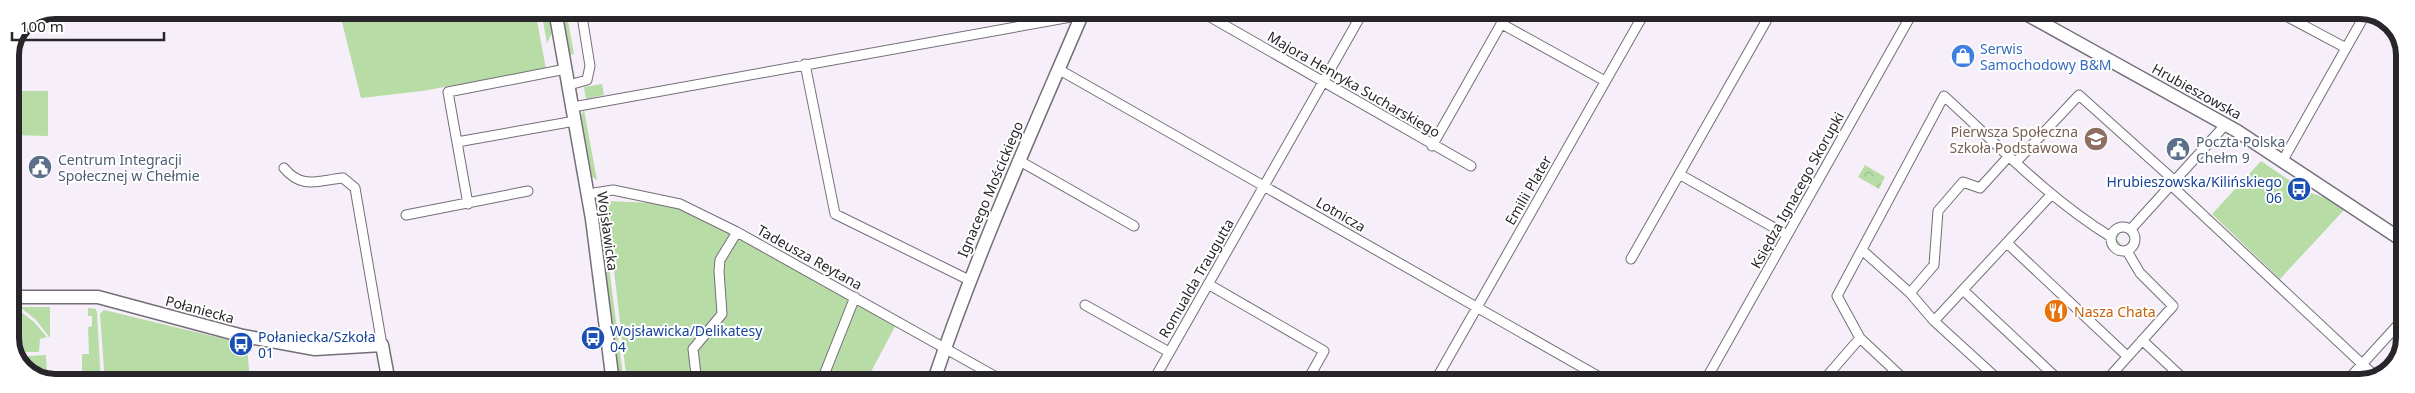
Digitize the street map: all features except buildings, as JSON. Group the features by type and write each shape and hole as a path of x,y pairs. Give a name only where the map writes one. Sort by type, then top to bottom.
{"street":[{"name":"Wojsławicka","path":"557,19 588,194 612,374"},
{"path":"568,84 587,80 590,74 582,19"},
{"path":"573,108 1046,19"},
{"name":"Ignacego Mościckiego","path":"936,374 969,280 1018,160 1080,19"},
{"name":"Majora Henryka Sucharskiego","path":"1213,19 1432,146 1471,166"},
{"name":"Romualda Traugutta","path":"1157,374 1359,19"},
{"path":"1432,146 1505,19"},
{"name":"Emilii Plater","path":"1439,374 1641,19"},
{"path":"1631,259 1767,19"},
{"name":"Księdza Ignacego Skorupki","path":"1709,374 1909,19"},
{"name":"Hrubieszowska","path":"2045,19 2226,124 2396,236"},
{"path":"2292,19 2346,48"},
{"path":"2283,160 2362,19"},
{"path":"1502,24 1606,81"},
{"path":"805,64 835,214 969,280"},
{"name":"Lotnicza","path":"1058,68 1594,374"},
{"path":"468,204 448,92 566,69"},
{"path":"1910,293 1934,265 1938,211 1963,182 1980,188 2079,95 2371,372"},
{"path":"1898,374 1860,338 1837,296 1944,96 2051,195 2086,222 2111,237 2115,248 2127,251 2140,273 2173,306 2112,374"},
{"path":"457,142 575,121"},
{"path":"2131,229 2174,184 2226,124"},
{"path":"1018,160 1134,226"},
{"path":"284,168 293,179 308,182 343,178 355,188 387,374"},
{"path":"1679,174 1787,235"},
{"name":"Tadeusza Reytana","path":"588,194 612,190 680,204 737,232 945,346 992,374"},
{"path":"406,216 528,191"},
{"path":"1934,321 2051,195"},
{"path":"2111,237 2118,228 2126,226 2131,229 2135,234 2136,242 2127,251"},
{"path":"697,374 693,349 722,314 720,260 737,232"},
{"path":"2007,243 2127,356"},
{"path":"1862,250 1910,293 1934,321 1992,374"},
{"path":"1208,284 1324,351 1311,374"},
{"path":"1962,290 2052,374"},
{"name":"Połaniecka","path":"19,297 98,297 243,336 315,349 382,345"},
{"path":"824,374 855,297"},
{"path":"1085,305 1169,352"},
{"path":"2354,374 2396,327"},
{"path":"1829,374 1860,338"},
{"path":"2142,340 2178,374"}],"green space":[{"path":"341,19 537,19 546,69 422,91 361,98"},
{"path":"543,19 550,19 552,33 547,43"},
{"path":"564,19 568,19 574,54 570,55"},
{"path":"602,84 604,95 586,99 584,87"},
{"path":"19,91 48,91 48,136 19,135"},
{"path":"584,110 597,180 592,177 581,115"},
{"path":"2261,161 2305,191 2326,198 2345,209 2280,279 2212,214"},
{"path":"1865,165 1885,177 1879,189 1858,177"},
{"path":"606,201 680,204 898,321 870,374 626,374"},
{"path":"599,220 603,220 623,374 619,374"},
{"path":"2122,230 2130,232 2132,238 2130,245 2126,247 2118,246 2115,242 2116,234","holes":["2125,232 2130,239 2127,245 2122,246 2117,239 2120,233"]},
{"path":"20,307 50,307 50,338 36,320"},
{"path":"88,308 96,309 100,374 82,374 82,354 89,354 88,327 92,326 92,316 88,316"},
{"path":"104,310 237,342 236,344 247,344 249,374 104,374 100,314"},
{"path":"20,311 34,322 47,337 40,339 39,352 26,352 23,355 20,348"},
{"path":"46,355 47,373 33,367 26,359 28,356"}],"place":[{"name":"Serwis Samochodowy B&M","path":"1963,56"},
{"name":"Pierwsza Społeczna Szkoła Podstawowa","path":"2096,139"},
{"name":"Poczta Polska Chełm 9","path":"2178,149"},
{"name":"Centrum Integracji Społecznej w Chełmie","path":"40,167"},
{"name":"Hrubieszowska/Kilińskiego 06","path":"2299,189"},
{"name":"Nasza Chata","path":"2056,311"},
{"name":"Wojsławicka/Delikatesy 04","path":"593,338"},
{"name":"Połaniecka/Szkoła 01","path":"241,344"}]}
